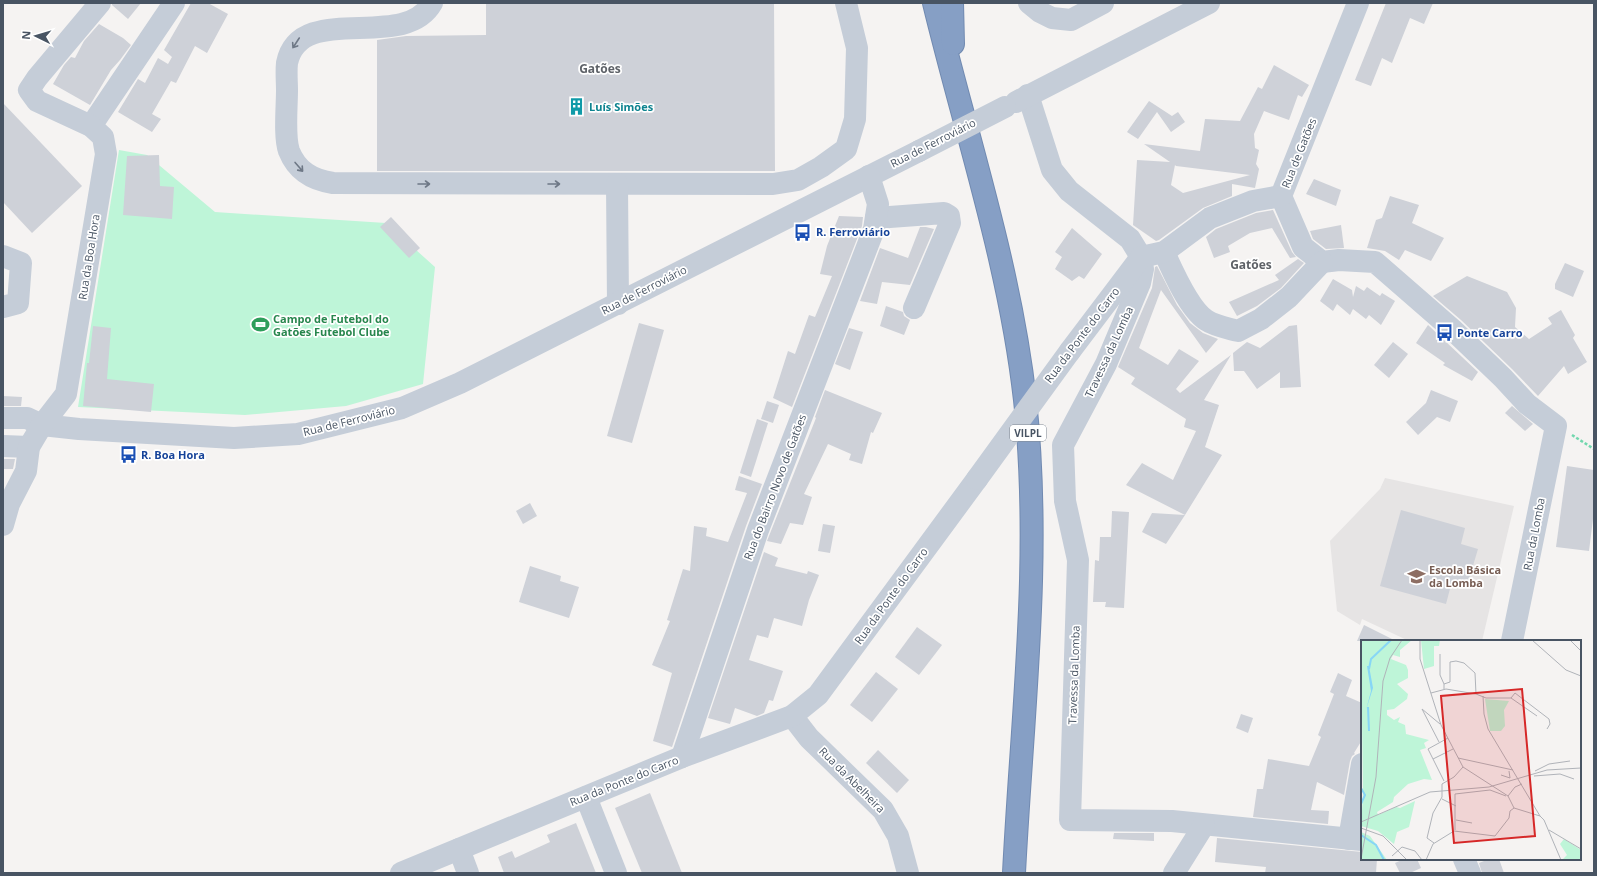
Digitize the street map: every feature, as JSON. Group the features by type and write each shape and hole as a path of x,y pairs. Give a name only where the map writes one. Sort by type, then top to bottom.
{"highway":[{"path":"920,3 951,73"},
{"name":"VILPL","path":"934,3 951,73 991,219 1009,300 1025,399 1030,450 1032,512 1031,611 1014,873"},
{"path":"951,73 954,31 952,3"}],"street":[{"path":"100,3 36,78 29,90 37,101 91,126 174,3"},
{"path":"432,3 430,7 416,18 396,24 332,22 310,27 294,42 287,63 287,144 293,160 304,174 319,181 332,183 773,184 798,180 821,167 846,149 855,119 857,48 846,3"},
{"path":"1029,3 1040,12 1052,18 1071,20 1103,3"},
{"name":"Rua de Ferroviário","path":"3,418 27,418 42,425 79,429 234,438 298,434 402,408 460,383 618,304 1209,3"},
{"name":"Rua de Gatões","path":"1322,262 1303,247 1281,196 1358,3"},
{"path":"1028,95 1052,170 1069,191 1130,240 1141,257 1164,252 1210,218 1253,201 1281,196"},
{"name":"Rua da Boa Hora","path":"3,525 6,504 26,471 29,447 42,425 66,394 106,154 103,137 91,126"},
{"name":"Rua do Bairro Novo de Gatões","path":"682,757 758,530 874,230 878,204 869,176"},
{"path":"617,184 618,304"},
{"path":"876,218 944,213 949,216 950,223 914,308"},
{"path":"1164,252 1184,292 1205,320 1238,331 1261,318 1289,297 1322,262 1339,260 1375,262 1457,334 1504,378 1527,404 1556,426"},
{"path":"3,256 21,263 18,302 3,307"},
{"name":"Rua da Ponte do Carro","path":"401,873 682,757 792,716 818,695 1070,351 1141,257"},
{"name":"Travessa da Lomba","path":"1141,257 1143,269 1140,283 1106,364 1063,445 1065,501 1078,560 1070,820 1172,821 1356,839"},
{"name":"Rua da Lomba","path":"1512,640 1556,426"},
{"path":"3,446 29,447"},
{"name":"Rua da Abelheira","path":"792,716 809,738 883,810 898,836 908,873"},
{"path":"1356,839 1361,776"},
{"path":"586,797 616,873"},
{"path":"1174,873 1204,825"},
{"path":"459,849 468,873"},
{"path":"1464,860 1470,873"}],"path":[{"path":"1556,426 1587,443 1594,449"}],"shaded area":[{"name":"Escola Básica da Lomba","path":"1385,478 1514,506 1482,640 1407,640 1362,619 1360,625 1337,611 1330,541 1380,489"}],"green space":[{"name":"Campo de Futebol do Gatões Futebol Clube","path":"119,150 147,155 215,212 386,223 435,267 423,384 346,406 245,415 78,407"}],"building":[{"path":"112,3 141,3 128,19 112,5"},
{"path":"191,3 208,3 228,14 207,53 195,46 176,83 171,81 152,114 161,119 152,132 118,112 138,79 145,83 158,58 168,64 172,57 164,50"},
{"name":"Luís Simões","path":"486,3 774,3 775,171 377,171 377,40 406,36 486,35"},
{"path":"1386,3 1433,3 1424,24 1410,18 1392,63 1382,58 1371,86 1355,80"},
{"path":"99,24 123,38 131,45 111,70 90,105 53,84 64,65 71,57 75,58 84,41"},
{"path":"1274,65 1309,85 1302,97 1298,95 1289,120 1264,111 1254,134 1255,148 1259,150 1256,164 1259,169 1255,188 1232,184 1232,196 1203,208 1156,241 1133,225 1137,160 1170,162 1144,144 1200,151 1205,119 1240,121 1258,87 1262,89","holes":["1175,165 1250,175 1183,193 1171,185"]},
{"path":"1149,101 1172,116 1178,112 1185,122 1171,132 1157,112 1138,139 1127,132"},
{"path":"3,103 82,186 32,233 3,202"},
{"path":"159,155 160,186 174,187 172,219 123,215 127,156"},
{"path":"1314,179 1341,190 1336,206 1306,194"},
{"path":"1390,196 1419,205 1412,223 1444,238 1431,261 1405,250 1399,260 1385,251 1367,248 1376,220 1382,218"},
{"path":"1273,210 1292,252 1296,257 1290,258 1272,228 1250,233 1228,246 1230,252 1214,258 1206,237 1216,229 1256,213"},
{"path":"839,216 863,217 862,226 792,407 773,398 788,351 795,354 809,315 815,317 832,276 820,274 827,246"},
{"path":"391,217 420,248 409,258 380,227"},
{"path":"1341,225 1344,248 1326,249 1313,239 1310,231"},
{"path":"920,227 934,229 910,285 882,282 877,304 860,301 880,248 908,258"},
{"path":"1072,228 1102,254 1084,279 1079,276 1072,281 1055,269 1062,257 1055,252"},
{"path":"1298,259 1304,263 1281,288 1257,306 1237,316 1229,302 1279,280 1275,275"},
{"path":"1565,263 1584,271 1573,297 1555,289 1555,284"},
{"path":"1157,266 1177,305 1190,323 1203,333 1218,339 1206,353 1161,290 1139,348 1168,365 1179,349 1199,361 1176,389 1180,393 1231,355 1204,400 1219,405 1205,447 1222,455 1185,515 1126,485 1142,463 1173,480 1196,431 1184,427 1186,419 1131,384 1135,378 1118,367 1152,288 1155,267"},
{"path":"1467,276 1507,292 1516,308 1515,327 1529,339 1552,324 1548,318 1561,310 1575,335 1573,338 1587,362 1568,374 1564,366 1538,396 1461,320 1433,296"},
{"path":"1333,279 1352,290 1353,297 1356,286 1364,291 1367,287 1380,296 1382,293 1395,301 1381,325 1369,315 1366,319 1353,309 1350,315 1337,304 1333,311 1320,301"},
{"path":"886,306 903,312 904,316 910,320 904,335 880,326"},
{"path":"639,323 664,330 632,443 607,436"},
{"path":"1297,325 1301,387 1280,388 1280,372 1257,389 1244,371 1234,371 1233,353 1247,342 1260,348 1289,326"},
{"path":"1428,325 1478,372 1472,381 1443,365 1445,363 1416,343"},
{"path":"93,326 111,328 107,379 154,384 151,412 83,406 87,363 89,363"},
{"path":"849,328 863,332 850,370 835,364"},
{"path":"1393,342 1408,354 1389,378 1374,365"},
{"path":"825,390 882,413 873,433 871,432 862,464 849,460 851,454 828,444 804,494 812,497 803,525 790,523 781,544 767,541 816,418 815,417"},
{"path":"1431,390 1458,401 1450,422 1437,417 1418,435 1406,422 1426,403"},
{"path":"3,396 22,397 21,406 3,406"},
{"path":"767,401 779,405 773,423 761,419"},
{"path":"1512,406 1533,424 1525,431 1505,413"},
{"path":"757,419 768,423 751,477 740,473"},
{"path":"3,459 15,459 13,469 3,469"},
{"path":"1567,466 1594,470 1594,511 1589,551 1556,547"},
{"path":"739,476 762,484 746,526 672,747 653,741 672,673 652,665 670,621 667,620 683,569 690,571 694,526 707,528 706,536 728,542 747,493 735,490"},
{"path":"530,503 537,516 523,524 516,511"},
{"path":"1401,510 1465,528 1461,544 1478,549 1466,589 1451,585 1446,604 1380,586"},
{"path":"1112,511 1129,512 1124,608 1105,607 1106,602 1093,602 1095,560 1099,561 1100,537 1111,537"},
{"path":"1152,513 1185,515 1166,544 1142,532"},
{"path":"823,524 835,526 830,553 818,551"},
{"path":"764,552 778,558 775,566 807,574 808,571 819,575 809,600 802,626 774,618 768,638 757,635 749,660 783,671 773,701 769,700 764,713 757,716 735,708 730,724 708,718"},
{"path":"530,566 561,576 560,581 579,587 569,618 519,602"},
{"path":"1364,625 1394,640 1361,640 1357,641"},
{"path":"917,627 942,645 919,675 895,657"},
{"path":"876,672 898,689 872,722 850,705"},
{"path":"1338,673 1352,680 1346,696 1361,703 1361,742 1350,761 1344,795 1317,782 1311,810 1329,811 1328,824 1253,817 1257,789 1263,789 1268,759 1309,766 1321,737 1318,735 1334,694 1330,692"},
{"path":"1241,714 1253,718 1248,733 1236,728"},
{"path":"878,750 909,780 897,793 866,763"},
{"path":"650,793 682,873 642,873 615,808"},
{"path":"576,823 596,873 504,873 498,857 512,851 515,858 550,842 547,835"},
{"path":"1114,833 1154,833 1154,841 1113,839"},
{"path":"1217,838 1361,852 1361,860 1377,860 1376,873 1265,873 1266,867 1215,862"},
{"path":"1402,860 1417,860 1421,868 1410,873 1400,873 1395,863"},
{"path":"1486,860 1499,860 1504,873 1482,873 1479,863"}],"place":[{"name":"Luís Simões","path":"576,107"},
{"name":"R. Ferroviário","path":"803,232"},
{"name":"Campo de Futebol do Gatões Futebol Clube","path":"260,325"},
{"name":"Ponte Carro","path":"1444,333"},
{"name":"R. Boa Hora","path":"128,455"},
{"name":"Escola Básica da Lomba","path":"1416,576"}],"district":[{"name":"Gatões","path":"600,69"},
{"name":"Gatões","path":"1251,265"}]}
